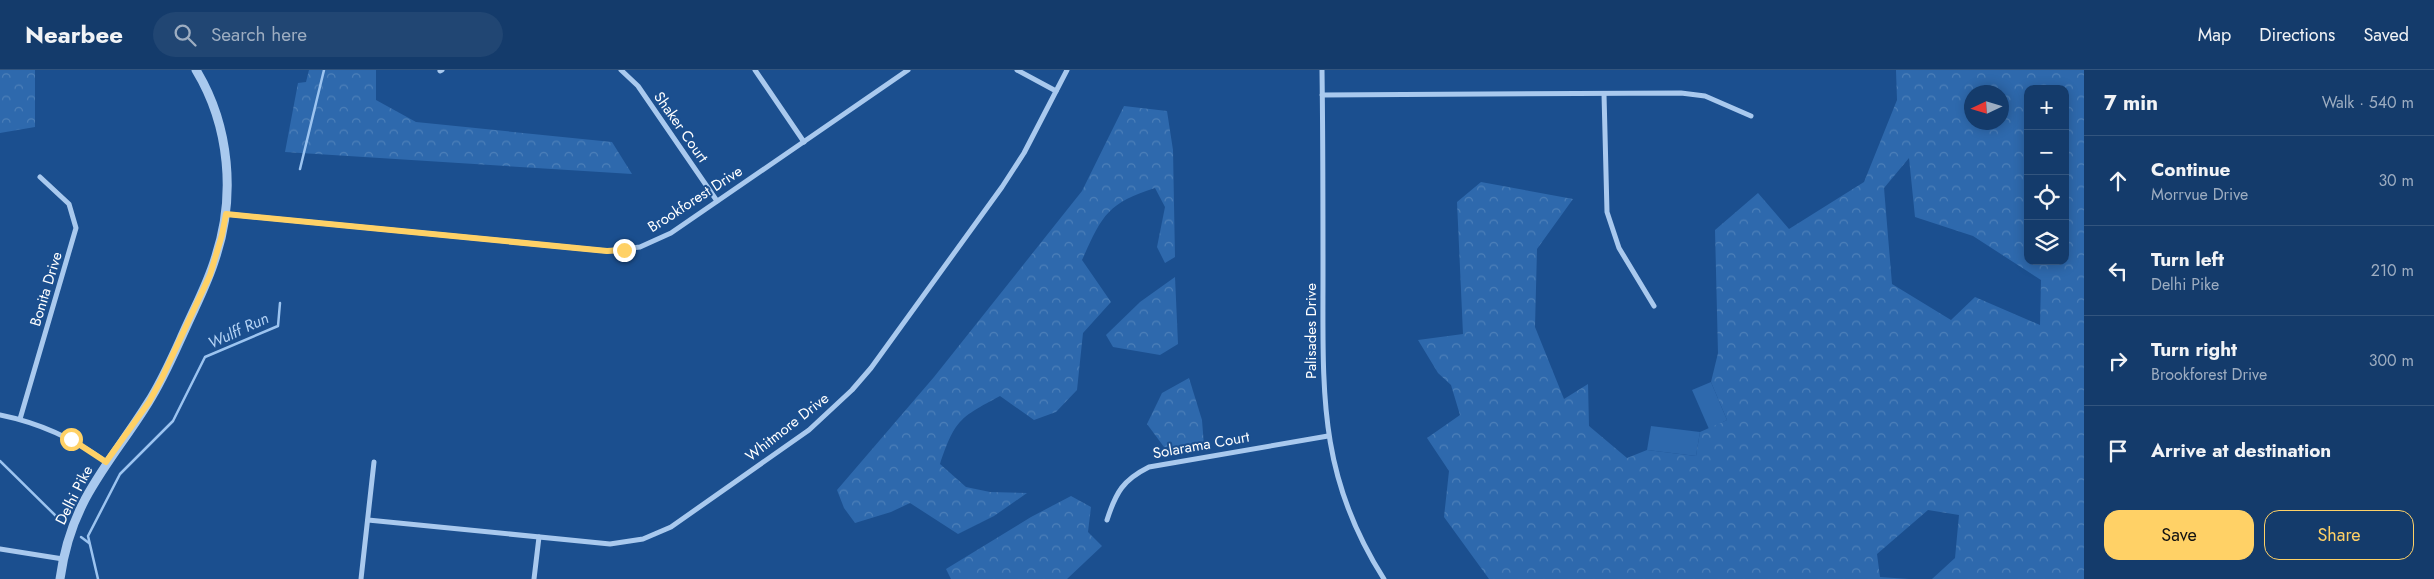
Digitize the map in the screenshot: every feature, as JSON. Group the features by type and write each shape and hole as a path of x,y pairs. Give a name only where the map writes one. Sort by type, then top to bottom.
{"street":[{"name":"Delhi Pike","path":"60,579 68,537 80,507 106,462 138,418 161,380 210,275 222,235 226,214 228,181 221,130 208,90 196,70"},
{"name":"Shaker Court","path":"621,70 638,86 717,201"},
{"path":"755,70 804,142"},
{"name":"Brookforest Drive","path":"226,214 607,251 640,247 656,241 717,201 908,70"},
{"path":"1016,70 1056,90"},
{"name":"Whitmore Drive","path":"368,520 610,544 635,541 660,533 792,443 832,411 871,368 1002,187 1024,153 1067,70"},
{"name":"Palisades Drive","path":"1322,70 1323,368 1328,436 1338,479 1349,512 1384,579"},
{"path":"1604,94 1607,212 1618,248 1654,306"},
{"path":"1322,95 1693,94 1717,100 1751,116"},
{"name":"Bonita Drive","path":"20,419 76,228 73,212 69,204 40,177"},
{"path":"0,415 20,419 71,439 106,462"},
{"name":"Solarama Court","path":"1108,520 1119,489 1128,480 1149,467 1328,436"},
{"path":"361,579 374,462"},
{"path":"534,579 538,537"},
{"path":"0,549 63,559"}],"green space":[{"path":"0,70 35,70 35,127 0,133"},
{"path":"309,70 376,70 376,100 416,122 612,142 632,174 285,152 298,83 306,82"},
{"path":"1896,70 2084,70 2084,579 1932,579 1955,558 1959,515 1928,510 1877,554 1880,577 1909,579 1489,579 1444,517 1449,471 1427,438 1460,415 1451,385 1438,373 1418,340 1463,334 1457,202 1481,182 1573,199 1537,249 1535,327 1564,399 1588,384 1589,426 1627,458 1647,450 1696,456 1700,432 1727,420 1711,382 1718,353 1715,230 1758,193 1789,229 1864,182 1897,100","holes":["1909,158 1915,217 1973,236 2041,280 2040,325 1975,297 1951,320 1892,284 1884,188"]},
{"path":"1124,106 1167,111 1173,150 1175,257 1165,263 1157,247 1165,207 1155,188 1126,199 1108,213 1095,232 1082,260 1111,302 1083,333 1077,390 1056,412 1034,420 1000,396 975,410 960,422 950,438 940,464 966,487 990,492 1027,493 994,516 958,534 910,503 891,512 855,523 844,508 837,490 934,377 1082,191"},
{"path":"1175,277 1178,344 1160,355 1113,347 1106,335 1140,302"},
{"path":"1189,378 1202,420 1204,446 1164,447 1147,424 1162,393"},
{"path":"1711,382 1727,420 1709,429 1692,390"},
{"path":"1651,426 1700,432 1696,456 1647,450"},
{"path":"1071,496 1091,507 1088,532 1102,546 1067,579 951,579 946,569 1031,517"}],"waterway":[{"name":"Wulff Run","path":"300,169 324,70"},
{"name":"Wulff Run","path":"98,579 88,536 120,474 173,421 205,357 278,326 280,303"},
{"path":"0,461 59,519"},
{"name":"Wulff Run","path":"81,537 89,543"}],"route":[{"path":"71,439 106,462 149,402 210,275 226,214 607,251 624,250"}]}
